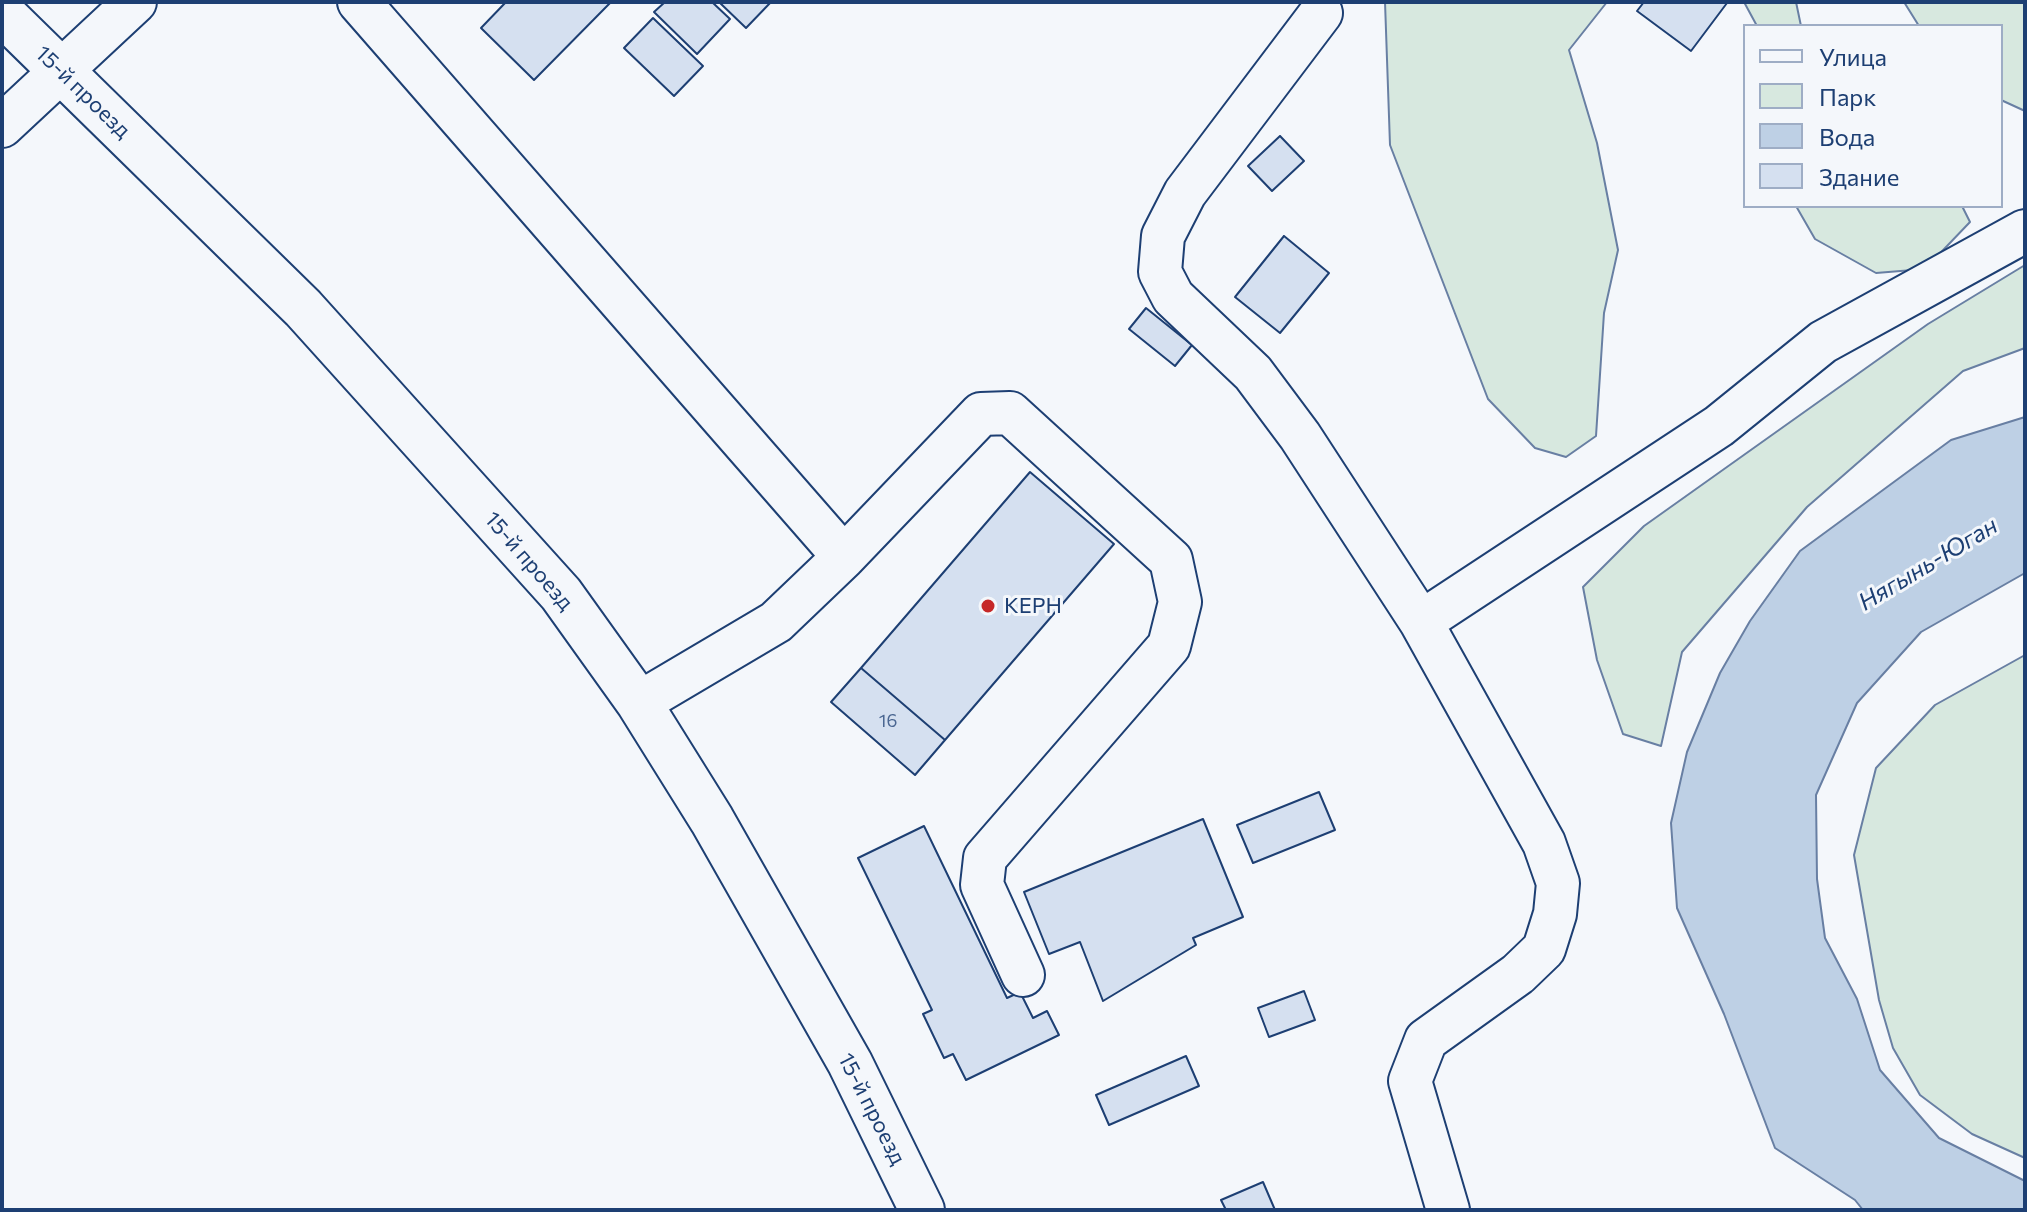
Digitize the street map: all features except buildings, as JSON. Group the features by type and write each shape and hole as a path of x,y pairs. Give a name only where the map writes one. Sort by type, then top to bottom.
{"main road":[{"name":"15-й проезд","path":"2,13 303,308 561,594 639,703 712,820 850,1063 922,1210"}],"lane":[{"path":"2,126 135,2"},
{"path":"359,2 844,557"},
{"path":"1321,13 1185,193 1163,236 1160,272 1173,297 1253,373 1421,622 1544,843 1558,883 1555,914 1544,949 1518,974 1426,1040 1410,1081 1448,1210"},
{"path":"1421,622 1719,426 1823,342 2025,231"},
{"path":"639,703 776,622 844,557 981,414 1010,413 1171,560 1180,602 1169,646 985,858 982,885 1023,975"}],"green space":[{"path":"1385,2 1607,2 1569,50 1597,143 1618,250 1604,313 1596,436 1566,457 1535,448 1488,399 1390,145"},
{"path":"1744,2 1796,2 1801,24 1756,24"},
{"path":"1904,2 2025,2 2025,111 2003,101 2003,24 1918,24"},
{"path":"1797,208 1963,208 1970,222 1925,269 1876,273 1815,239"},
{"path":"2025,265 2025,348 1963,371 1807,507 1682,652 1661,746 1623,734 1597,660 1583,587 1644,526 1928,324"},
{"path":"2025,655 2025,1158 1972,1134 1920,1095 1893,1048 1879,1000 1854,855 1876,768 1935,705"}],"water":[{"name":"Нягынь-Юган","path":"2025,417 2025,573 1921,632 1857,703 1816,795 1817,879 1825,938 1857,999 1880,1070 1939,1138 2025,1181 2025,1210 1863,1210 1855,1200 1775,1148 1724,1014 1677,908 1671,823 1687,752 1720,673 1750,621 1800,551 1951,440"}],"place":[{"name":"КЕРН","path":"988,606"}]}
